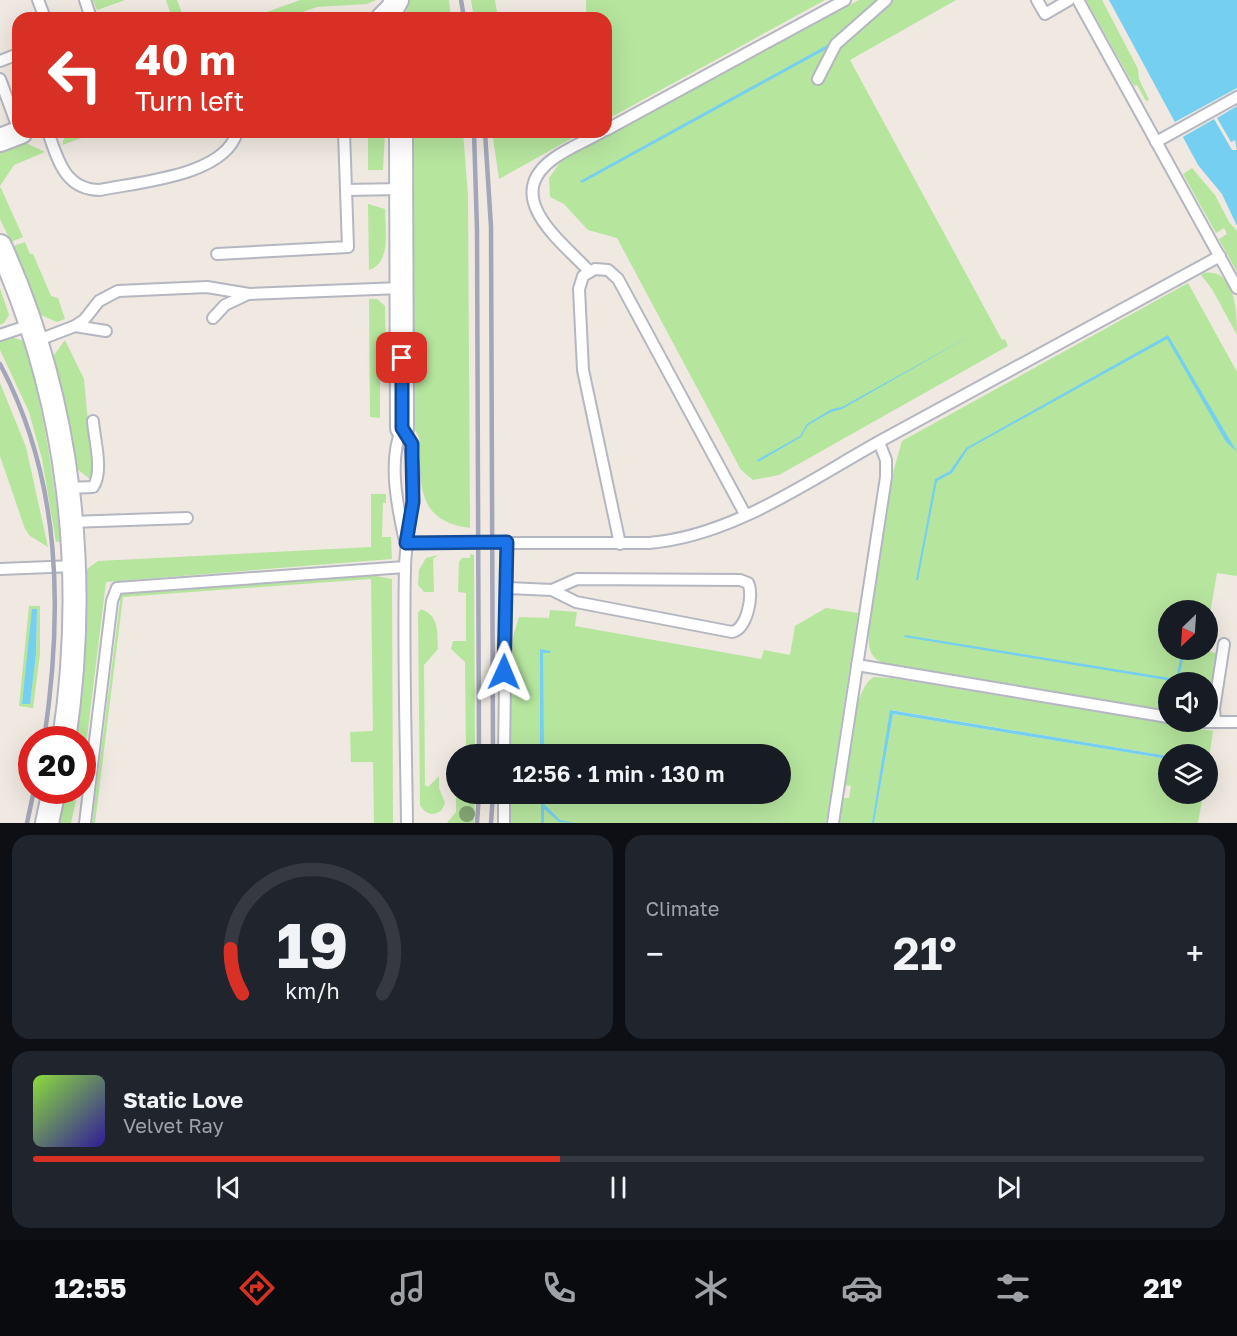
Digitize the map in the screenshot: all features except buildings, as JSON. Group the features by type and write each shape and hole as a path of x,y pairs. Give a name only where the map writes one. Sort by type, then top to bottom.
{"street":[{"path":"401,138 402,428"},
{"path":"0,246 33,333 55,412 67,488 75,566 75,641 66,726"},
{"path":"47,823 51,804"}],"lane":[{"path":"612,127 845,0"},
{"path":"818,79 836,44 886,0"},
{"path":"1037,0 1045,14 1069,0"},
{"path":"1078,0 1237,288"},
{"path":"0,79 12,112"},
{"path":"1156,142 1237,98"},
{"path":"51,138 67,177 82,188 100,190 211,164 229,148 234,138"},
{"path":"217,254 348,247 344,138"},
{"path":"589,272 537,215 532,196 537,177 548,163 592,138"},
{"path":"346,190 401,189"},
{"path":"406,543 620,544 675,541 745,514 1220,256"},
{"path":"620,544 583,370 579,289 583,276 589,272 608,270 618,279 745,514"},
{"path":"75,326 99,301 118,291 207,286 249,294 401,288"},
{"path":"213,318 225,305 249,294"},
{"path":"0,335 33,333 75,326 106,331"},
{"path":"67,488 93,487 96,483 98,473 93,421"},
{"path":"402,428 395,444 397,504 406,543"},
{"path":"402,428 412,444 413,502 406,543 405,567 406,823"},
{"path":"833,823 887,468 879,442"},
{"path":"70,522 187,518"},
{"path":"504,744 507,542"},
{"path":"0,569 75,566"},
{"path":"85,823 112,601 117,588 405,567"},
{"path":"507,588 552,590 576,602 732,632 738,631 744,623 750,589 748,583 740,580 577,579 552,590"},
{"path":"1218,683 1224,644"},
{"path":"856,666 1158,715"},
{"path":"1218,722 1234,721"},
{"path":"504,804 504,823"}],"green space":[{"path":"93,0 125,0 97,10"},
{"path":"166,0 177,0 182,12 170,12"},
{"path":"300,0 376,0 367,4 317,7 302,12 267,12"},
{"path":"410,0 449,0 450,12 406,12"},
{"path":"471,0 495,0 497,12 473,12"},
{"path":"586,0 825,0 612,117 612,12 586,12"},
{"path":"859,0 956,0 850,60 1002,340 1005,339 1008,346 779,475 753,480 741,470 617,238 588,230 564,204 550,197 549,178 561,161 604,138 612,138 612,133"},
{"path":"1086,0 1102,0 1138,69 1139,79 1149,100 1146,101 1137,85 1134,86"},
{"path":"64,138 82,138 62,145"},
{"path":"368,138 385,138 383,170 368,170"},
{"path":"411,138 463,138 468,196 470,528 452,524 439,517 430,508 421,483 419,437 415,430"},
{"path":"493,138 572,138 499,179"},
{"path":"26,143 45,152 14,165 0,186 0,152"},
{"path":"1192,168 1215,195 1229,222 1237,231 1237,272 1219,239 1227,234 1224,228 1216,233 1183,174"},
{"path":"0,186 23,237 11,242 0,219"},
{"path":"368,204 385,209 386,234 386,244 381,260 369,270"},
{"path":"25,242 30,254 33,254 51,296 58,298 65,319 57,322 38,314 13,246"},
{"path":"1215,273 1229,285 1235,305 1237,335 1212,289 1201,275"},
{"path":"1188,283 1237,372 1237,576 1217,573 1212,600 1158,600 1158,660 1216,660 1214,672 1158,672 1158,709 885,664 879,661 870,650 869,629 892,476 902,441"},
{"path":"0,288 9,315 0,325"},
{"path":"369,299 377,299 385,306 386,353 380,357 380,418 370,417"},
{"path":"11,337 24,341 31,366 47,441 62,541 56,542 42,459 29,412 0,350 0,341"},
{"path":"65,340 84,379 92,466 91,480 76,468 67,418 52,358"},
{"path":"0,383 26,447 48,547 30,536 25,529 0,456"},
{"path":"371,494 386,494 386,503 383,503 382,537 391,537 392,559 106,582 88,726 77,726 84,670 87,569 98,561 371,547"},
{"path":"470,554 474,555 475,744 466,744 465,662 451,649 453,641 466,641 466,593 458,592 459,562 462,558 470,558"},
{"path":"438,555 433,559 434,592 424,592 418,585 419,570 426,558"},
{"path":"371,575 392,579 393,823 374,823 373,762 351,762 350,732 373,731 371,579 123,597 95,823 92,823 121,593"},
{"path":"29,606 40,606 40,654 33,708 19,706","holes":["37,609 36,654 30,704 22,703"]},
{"path":"826,608 858,613 826,823 511,823 511,804 791,804 791,744 511,744 511,643 519,617 549,618 550,610 577,612 575,626 761,659 764,650 790,655 795,626"},
{"path":"421,609 432,616 438,637 438,649 424,665 425,785 428,787 439,776 439,788 445,803 442,810 432,814 424,811 420,805 418,613"},
{"path":"874,677 892,678 1158,722 1158,732 1213,732 1211,744 1158,744 1158,754 891,710 872,823 838,823 843,798 849,798 851,786 844,785 850,743 856,709 867,683"},
{"path":"893,714 1158,757 1158,804 1201,804 1198,823 874,823"},
{"path":"63,804 75,804 71,823 59,823"},
{"path":"456,804 475,804 474,823 447,823 456,812"}],"water":[{"path":"1109,0 1237,0 1237,226 1222,194 1198,165"},
{"path":"831,43 832,46 582,183 580,181"},
{"path":"977,332 842,409 831,412 808,425 801,437 758,462 757,460 800,436 807,424 832,409 842,407"},
{"path":"1168,335 1237,452 1226,442 1167,339 968,449 952,473 937,481 918,580 916,580 935,479 950,471 966,448"},
{"path":"32,609 37,609 36,654 30,704 22,704"},
{"path":"905,635 1158,676 1158,679 904,637"},
{"path":"540,649 551,651 543,653 544,744 540,744"},
{"path":"1180,660 1183,660 1180,672 1177,672"},
{"path":"890,710 1158,754 1158,757 893,714 874,823 872,823"},
{"path":"541,804 544,804 560,820 576,823 559,822 544,809 544,823 541,823"}],"pier":[{"path":"1237,88 1237,106 1217,118 1231,142 1235,140 1237,150 1232,150 1214,119 1181,138 1173,123"}],"railway":[{"path":"461,0 463,12"},
{"path":"474,138 477,230 479,744"},
{"path":"485,138 491,227 493,744"},
{"path":"0,364 20,408 36,454 46,500 55,596 54,644 46,726"},
{"path":"27,823 31,804"},
{"path":"477,823 478,804"},
{"path":"491,823 492,804"}],"route":[{"path":"402,358 402,428 412,444 413,502 406,543 507,542 504,672"}]}
